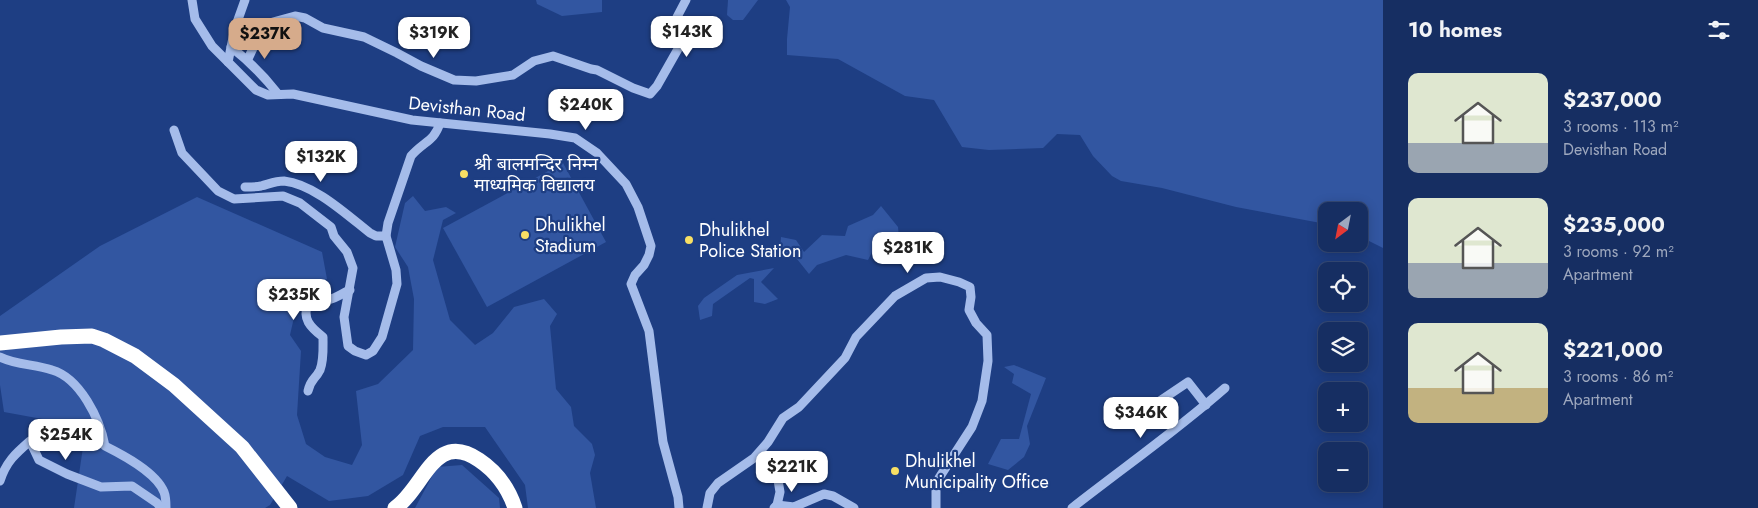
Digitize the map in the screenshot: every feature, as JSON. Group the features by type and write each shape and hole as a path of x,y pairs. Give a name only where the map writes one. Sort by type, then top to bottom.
{"highway":[{"path":"0,343 92,336 135,356 174,384 242,447 290,508"},
{"path":"395,508 410,496 434,461 442,454 450,451 463,452 476,458 493,470 505,486 515,508"}],"street":[{"name":"Devisthan Road","path":"192,0 195,19 212,46 256,90 268,95 293,94 412,120 575,138 597,153 626,184 638,207 651,246 649,256 635,275 631,284 649,331 663,442 678,497 679,508"},
{"path":"228,62 235,28 245,0"},
{"path":"248,59 262,29 273,22 295,16 305,18 323,28 364,37 421,66 454,80 476,81 513,74 534,61 554,56 597,70 633,88 650,94 657,86 678,49 677,17 686,0"},
{"path":"231,47 248,59 278,94"},
{"path":"174,130 182,154 218,191 234,199 283,196 300,203 330,227 334,236 347,252 353,268 344,317 348,346 355,352 366,355 373,351 382,337 397,284 396,270 386,236 388,223 412,156 418,147 433,138 440,123"},
{"path":"246,187 259,187 272,182 283,181 306,188 320,196 370,233 376,236 386,236"},
{"path":"707,508 710,493 718,483 754,458 768,442 783,418 798,407 845,358 856,336 895,296 926,278 940,276 970,287 969,310 976,323 987,335 988,361 982,401 972,427 939,478 936,486 936,508"},
{"path":"308,390 310,381 319,372 322,364 323,348 322,338 306,320 308,303 317,298 325,301 334,300 350,290"},
{"path":"0,357 10,362 53,370 68,376 82,392 103,432 105,446 123,455 147,472 164,492 166,508"},
{"path":"1110,418 1130,421 1188,382 1206,405"},
{"path":"1072,508 1206,405 1225,388"},
{"path":"0,481 5,467 17,452 30,441 39,460 67,474 101,487 132,486 157,503 161,508"},
{"path":"778,480 780,492 776,507 794,508 824,494 833,496 854,508"}],"shaded area":[{"path":"536,0 602,0 602,12 562,16 537,4"},
{"path":"728,0 758,0 743,20 733,20 727,15"},
{"path":"786,0 1383,0 1383,248 1368,240 1368,202 1318,202 1318,222 1236,207 1162,188 1121,181 1112,176 1093,156 1080,135 1057,134 1043,148 989,150 962,147 934,100 905,96 838,59 787,55 790,7"},
{"name":"Dhulikhel Stadium","path":"563,163 606,242 487,307 443,228"},
{"path":"413,196 425,211 446,207 456,213 443,220 433,260 450,320 475,345 493,333 514,307 544,299 557,314 550,326 556,389 571,407 574,426 592,444 595,455 590,473 596,508 528,508 525,485 485,427 443,427 420,436 403,475 368,496 329,501 287,476 270,505 265,508 74,508 86,427 4,412 0,385 0,316 100,246 197,197 322,252 327,279 298,300 290,335 301,351 297,415 306,444 325,457 352,465 362,445 356,391 378,384 413,350 414,299 408,267 395,247 405,203"},
{"path":"881,206 898,227 899,238 893,244 879,238 868,260 846,255 817,265 809,274 797,259 780,252 781,237 796,240 804,252 822,235 845,236 848,226 873,215"},
{"path":"774,268 761,282 778,299 765,304 754,302 754,279 750,278 713,304 712,316 700,320 698,306 704,298 737,275"},
{"path":"1014,365 1046,378 1027,426 1030,444 1024,457 1008,470 988,464 1001,439 1019,439 1031,394 1012,383 1014,374 1004,367"},
{"path":"462,465 499,498 500,508 415,508 437,467"}],"place":[{"name":"श्री बालमन्दिर निम्न माध्यमिक विद्यालय","path":"464,174"},
{"name":"Dhulikhel Stadium","path":"525,235"},
{"name":"Dhulikhel Police Station","path":"689,240"},
{"name":"Dhulikhel Municipality Office","path":"895,471"}]}
